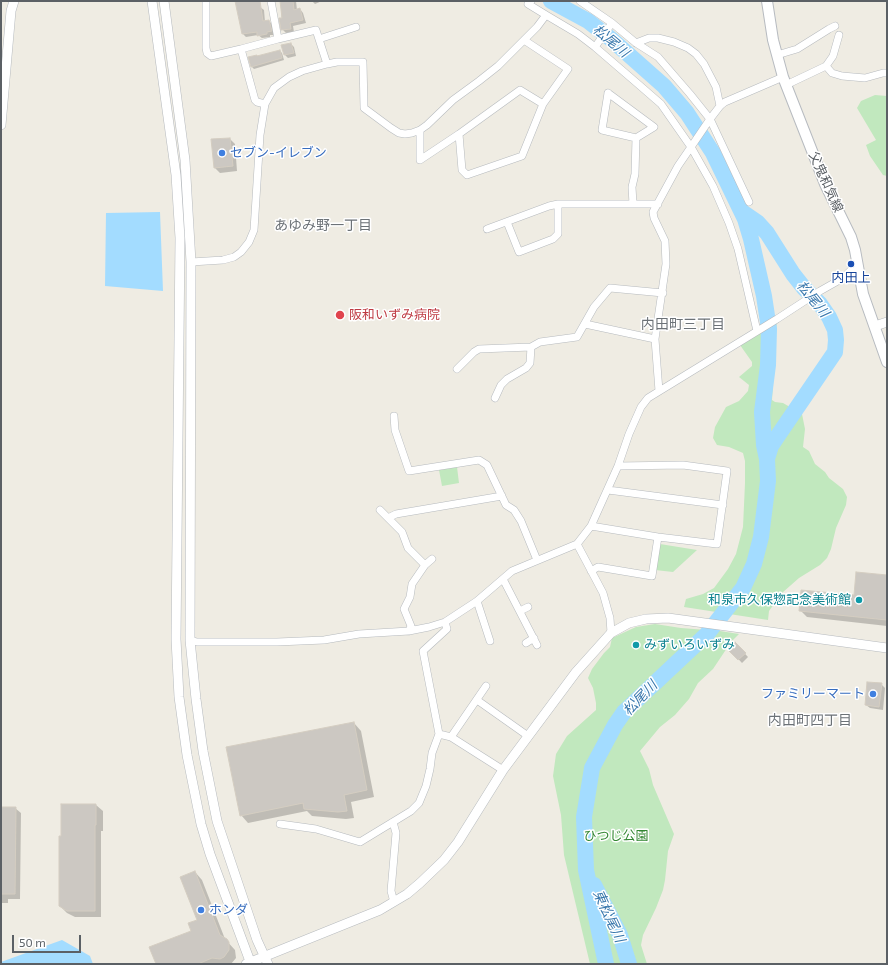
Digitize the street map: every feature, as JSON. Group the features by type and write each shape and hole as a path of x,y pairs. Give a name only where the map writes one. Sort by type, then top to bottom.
{"main road":[{"name":"父鬼和気線","path":"767,1 777,55 784,81 825,184 851,237 863,294 887,362"}],"street":[{"path":"1,125 5,46 14,1"},
{"path":"152,1 176,176 180,238 176,632 179,697 187,755 201,824 249,963 266,960 394,902 416,886 444,860 458,842 503,770 576,672 611,633 629,623 646,619 668,618 887,648"},
{"path":"164,1 185,160 191,262 190,640 196,699 203,751 217,821 257,940 266,960"},
{"path":"206,1 206,48 207,53 211,56 316,30 327,64"},
{"path":"271,1 278,40"},
{"path":"527,2 596,45 661,104 693,145 714,186 729,223 738,249 759,330"},
{"path":"586,2 612,24 663,62 690,94 709,121 750,202"},
{"path":"191,262 223,260 234,257 241,252 249,242 254,230 260,135 265,104 274,88 289,77 302,71 327,64 337,62 363,62 364,108 399,133 412,133 420,130 454,100 498,66 537,27 546,15"},
{"path":"596,45 612,24"},
{"path":"777,55 797,49 829,28 835,26"},
{"path":"319,39 356,27"},
{"path":"659,391 655,339 663,293 666,264 665,241 654,218 654,212 658,204 678,166 720,106 725,102 826,66 833,56 839,35"},
{"path":"636,42 649,38 658,38 681,45 696,54 704,64 716,87 720,106"},
{"path":"459,134 462,170 467,176 522,156 543,104 568,69 524,40"},
{"path":"241,49 255,100 265,104"},
{"path":"826,66 832,73 842,76 865,78 887,73"},
{"path":"420,130 420,160 520,90 543,104"},
{"path":"608,93 654,127 636,138 602,130 608,93"},
{"path":"633,204 632,187 635,174 636,138"},
{"path":"487,229 558,204 658,204"},
{"path":"507,222 518,252 553,239 558,234 558,204"},
{"path":"190,640 197,642 324,640 359,634 409,631 445,622 477,601 512,571 577,544 591,526 608,490 641,407 648,398 778,319 820,291 843,278 851,270 858,267"},
{"path":"457,369 479,349 531,347 540,342 577,338 594,307 610,288 663,293"},
{"path":"875,326 887,322"},
{"path":"585,324 655,339"},
{"path":"495,398 501,385 507,379 526,368 530,363 531,347"},
{"path":"394,416 395,430 409,471 479,460 487,465 506,505 514,510 521,521 536,560"},
{"path":"591,526 658,537 717,544 727,471 683,465 618,466"},
{"path":"608,490 723,505"},
{"path":"388,518 396,514 502,496"},
{"path":"380,510 402,532 408,548 425,565"},
{"path":"592,571 598,567 652,576 658,537"},
{"path":"577,544 603,593 607,604 611,633"},
{"path":"409,631 410,626 404,609 410,597 409,582 432,559"},
{"path":"503,579 535,642 526,643"},
{"path":"477,601 490,641"},
{"path":"520,611 528,607"},
{"path":"280,824 316,829 360,842 411,811 419,803 426,786 432,753 439,734 424,650 447,629 445,622"},
{"path":"452,737 486,686"},
{"path":"476,700 528,736"},
{"path":"439,734 452,737 503,770"},
{"path":"393,822 396,833 391,891 394,902"}],"green space":[{"path":"875,95 887,96 887,176 883,175 870,156 866,145 876,140 857,108 861,101"},
{"path":"777,319 772,400 783,403 802,414 805,429 803,447 809,451 815,464 843,489 847,497 846,505 836,528 831,549 827,558 820,565 799,578 782,593 769,611 768,620 684,607 686,599 703,594 714,588 728,569 736,554 743,527 745,461 743,453 729,447 717,445 713,438 715,427 726,407 739,401 748,391 749,385 739,377 752,366 752,362 740,345"},
{"path":"457,467 459,483 442,486 439,470"},
{"path":"660,544 697,550 673,572 655,570"},
{"name":"ひつじ公園","path":"655,624 739,634 731,642 713,669 698,683 689,699 675,715 660,727 640,751 649,769 653,785 674,834 668,851 663,890 643,935 641,945 647,964 590,964 564,855 561,815 553,776 556,754 567,736 596,710 593,688 588,678 592,669 610,647 612,638 636,627"}],"water":[{"path":"160,212 163,291 105,286 106,213"},
{"path":"62,940 90,956 93,964 1,964 1,962"}],"building":[{"path":"235,1 260,1 263,21 269,20 272,31 267,32 267,34 257,36 257,32 242,34"},
{"path":"280,1 293,1 294,10 300,8 303,20 290,23 291,29 281,30 279,18 282,18"},
{"path":"291,43 294,53 284,55 281,45"},
{"path":"280,50 282,58 251,67 248,57"},
{"name":"セブン-イレブン","path":"230,138 233,166 214,168 211,139"},
{"path":"856,572 887,575 887,620 799,611 801,590 854,595"},
{"path":"735,642 746,653 738,660 727,649"},
{"name":"ファミリーマート","path":"867,682 882,683 879,707 865,705"},
{"path":"354,722 367,790 344,795 347,811 338,812 304,809 303,803 240,816 226,747"},
{"path":"61,804 96,804 95,911 67,911 59,906 59,836 61,836"},
{"path":"1,807 16,807 15,894 1,894"},
{"name":"ホンダ","path":"195,871 220,935 229,942 229,950 224,957 220,959 212,958 198,964 156,964 149,947 191,931 188,923 197,920 180,877"}],"waterway":[{"name":"松尾川","path":"551,1 588,21 611,39 664,86 687,113 713,153 745,219 764,296 769,329 768,365 762,412 768,481 761,537 754,564 743,588 707,634 624,712 615,725 592,768 584,817 586,870 606,964"},
{"name":"松尾川","path":"741,211 757,222 767,233 793,274 820,304 829,317 835,330 835,352 771,446 767,459"},
{"name":"東松尾川","path":"594,885 620,935 629,964"}],"place":[{"name":"セブン-イレブン","path":"222,153"},
{"name":"内田上","path":"851,264"},
{"name":"阪和いずみ病院","path":"340,315"},
{"name":"和泉市久保惣記念美術館","path":"859,600"},
{"name":"みずいろいずみ","path":"636,645"},
{"name":"ファミリーマート","path":"873,694"},
{"name":"ホンダ","path":"201,910"}],"district":[{"name":"あゆみ野一丁目","path":"323,225"},
{"name":"内田町三丁目","path":"683,324"},
{"name":"内田町四丁目","path":"810,720"}]}
